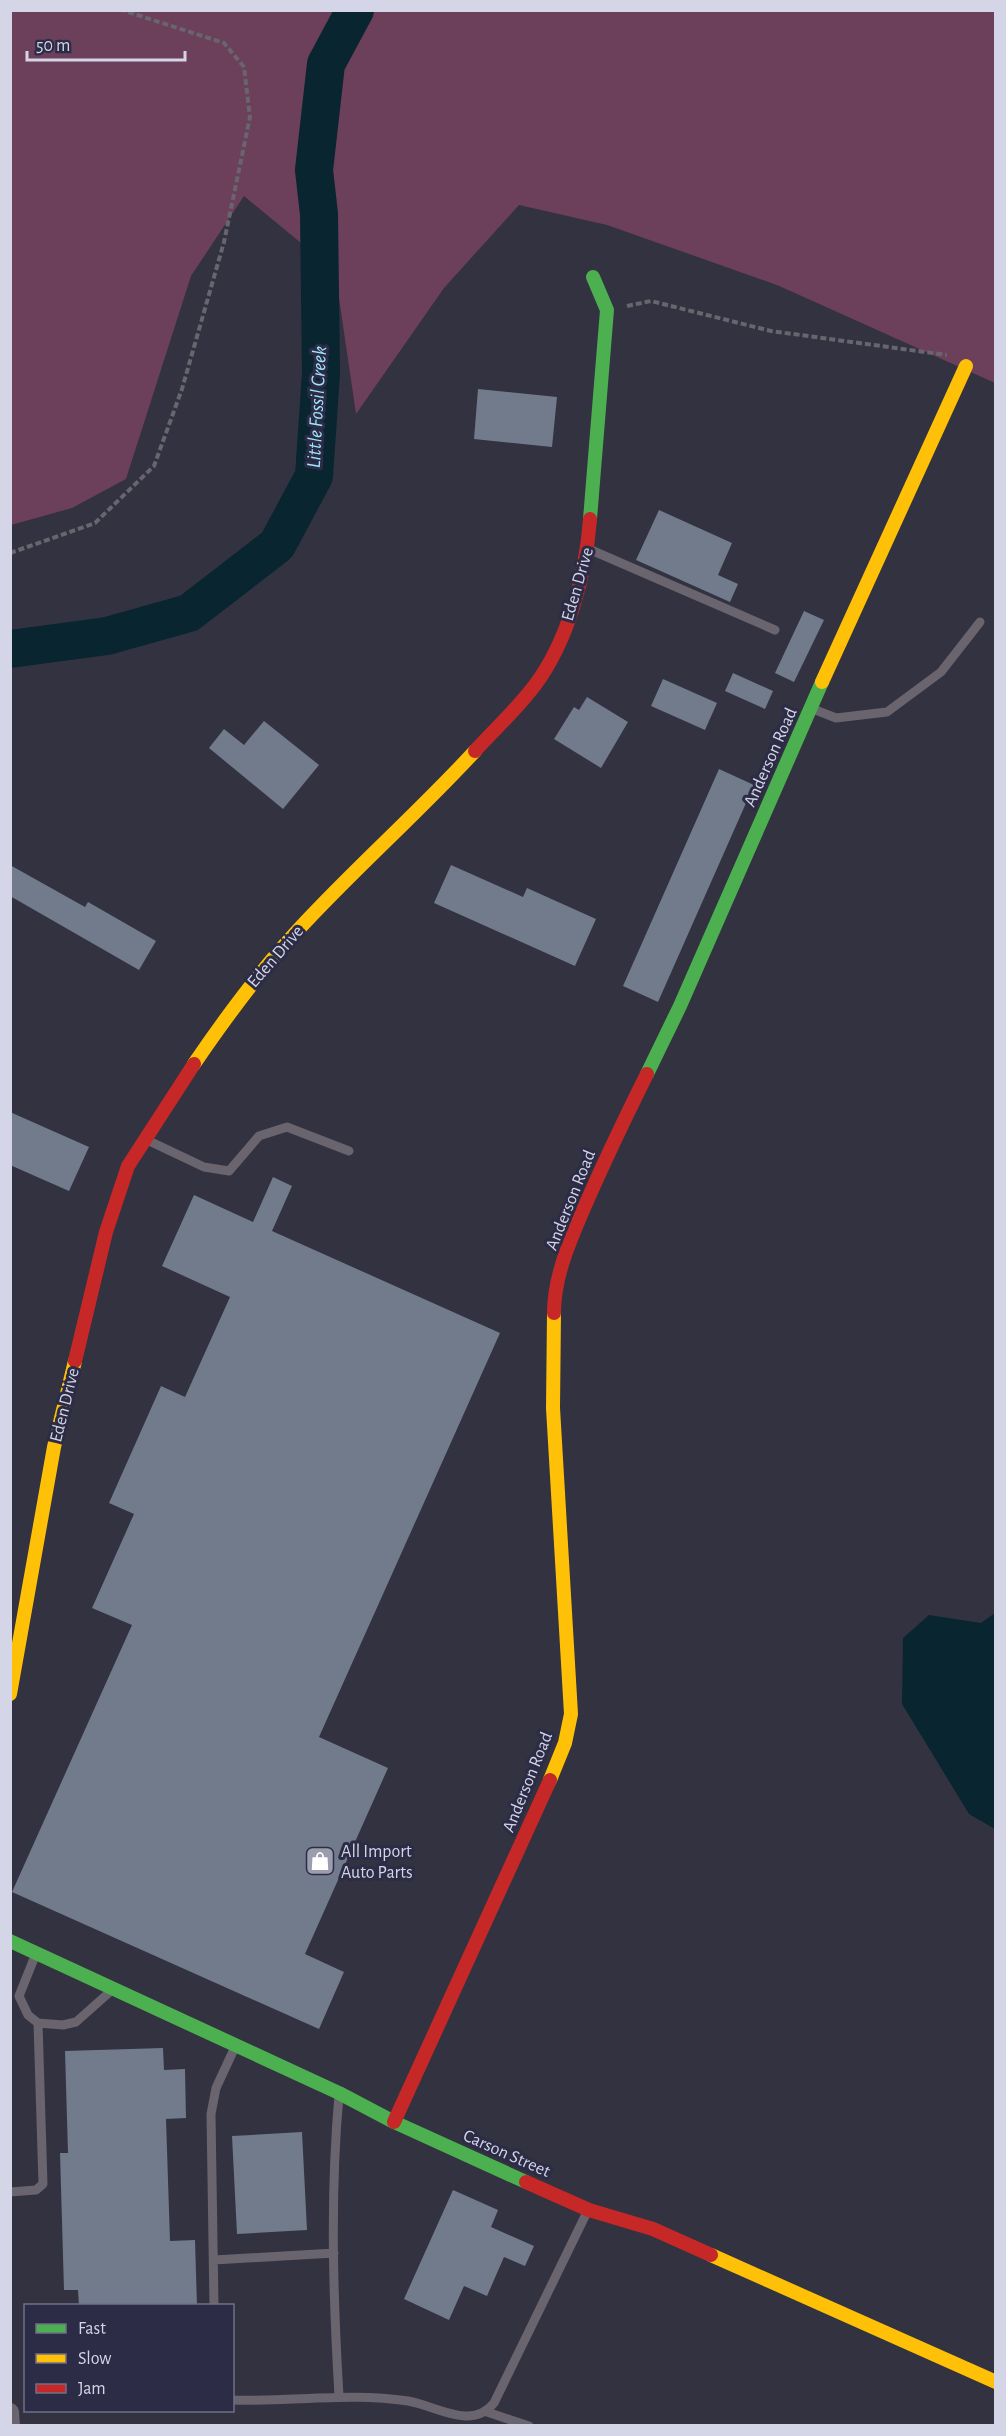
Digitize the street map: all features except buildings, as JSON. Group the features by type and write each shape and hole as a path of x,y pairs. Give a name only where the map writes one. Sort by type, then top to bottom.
{"street":[{"name":"Eden Drive","path":"10,1694 14,1656 54,1448 106,1232 128,1166 187,1072 247,988 299,929 443,786 535,685 556,647 573,607 588,549 607,310 593,277"},
{"name":"Anderson Road","path":"394,2121 554,1772 565,1743 571,1714 553,1408 554,1301 566,1250 600,1171 680,1006 962,361"},
{"name":"Carson Street","path":"10,1941 589,2210 653,2229 996,2382"},
{"path":"10,2412 11,2426"}],"lane":[{"path":"588,549 775,630"},
{"path":"811,708 836,718 887,712 940,672 980,622"},
{"path":"145,1139 204,1167 229,1171 259,1136 287,1127 349,1151"},
{"path":"36,1952 19,1996 28,2015 38,2023 63,2025 76,2022 114,1988"},
{"path":"10,2192 36,2190 43,2184 38,2023"},
{"path":"214,2304 211,2114 216,2088 236,2045"},
{"path":"339,2093 335,2147 334,2253 339,2397"},
{"path":"234,2400 387,2398 413,2402 467,2417 487,2412 494,2403 589,2210"},
{"path":"214,2260 334,2253"},
{"path":"487,2412 529,2426"}],"path":[{"path":"10,554 95,523 154,466 182,389 229,219 250,117 244,67 225,43 122,10"},
{"path":"607,310 651,301 771,331 962,361"}],"shaded area":[{"path":"11,11 995,11 995,383 777,285 607,225 519,205 444,288 356,414 335,271 244,196 191,276 126,479 72,508 11,525"}],"water":[{"path":"995,1613 995,1829 969,1814 902,1704 903,1638 929,1615 981,1623"}],"waterway":[{"name":"Little Fossil Creek","path":"10,649 107,636 189,613 277,545 314,476 321,373 319,214 314,170 326,64 355,10"}],"traffic: fast":[{"path":"590,519 607,310 593,277"},
{"path":"647,1074 680,1006 822,682"},
{"path":"10,1941 526,2182"}],"traffic: slow":[{"path":"822,682 966,366"},
{"path":"194,1064 243,995 284,946 475,751"},
{"path":"550,1780 565,1743 571,1714 553,1408 554,1313"},
{"path":"10,1694 54,1447 75,1361"},
{"path":"711,2255 996,2382"}],"traffic: jam":[{"path":"475,751 528,694 557,648 580,584 590,519"},
{"path":"75,1361 106,1232 128,1166 194,1064"},
{"path":"554,1313 557,1286 568,1246 599,1174 647,1074"},
{"path":"394,2122 550,1780"},
{"path":"526,2182 589,2210 653,2229 711,2255"}],"place":[{"name":"All Import Auto Parts","path":"320,1861"}]}
